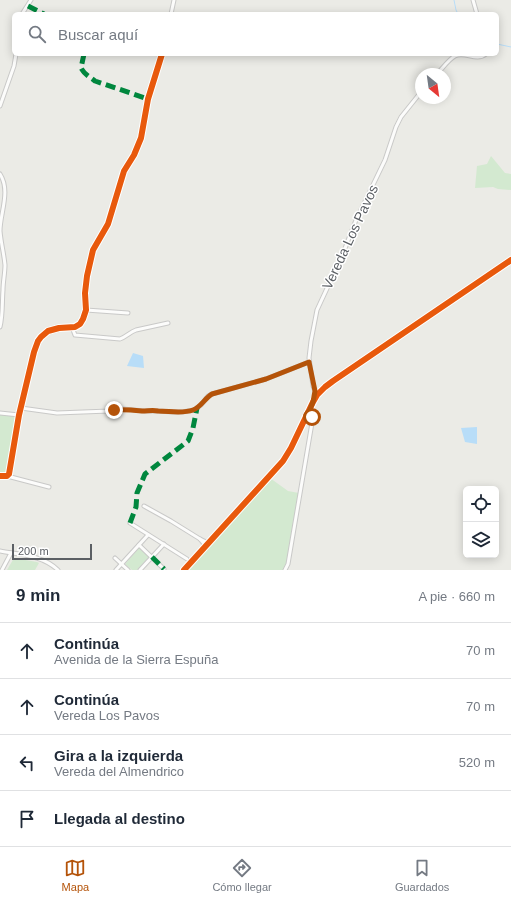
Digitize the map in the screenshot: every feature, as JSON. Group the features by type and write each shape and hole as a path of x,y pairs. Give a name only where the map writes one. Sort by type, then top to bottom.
{"main road":[{"path":"184,570 196,556 209,545 207,545 283,461 292,448 316,393 511,260"}],"street":[{"path":"23,12 31,0"},
{"path":"171,12 174,0"},
{"path":"473,0 476,12"},
{"path":"0,106 14,66 16,56"},
{"path":"7,476 9,474 19,415 38,341 48,330 72,327 81,322 86,310 85,285 93,250 108,224 124,171 134,155 141,138 148,99 161,56"},
{"path":"443,68 456,56"},
{"path":"469,56 483,56"},
{"name":"Vereda Los Pavos","path":"316,393 309,362 316,310 342,256 356,220 385,160 396,127 401,117 415,100"},
{"path":"0,174 5,192 0,232 5,266 0,327"},
{"path":"86,310 128,313"},
{"path":"72,327 75,334 120,339 131,331 168,323"},
{"path":"21,408 57,414 123,409 172,412 193,410 212,394 266,379 309,362"},
{"path":"0,413 19,415"},
{"path":"285,570 288,564 312,417 308,414"},
{"path":"0,476 7,476 49,487"},
{"path":"144,506 171,521 207,545"},
{"path":"130,523 187,558"},
{"path":"116,570 148,535"},
{"path":"140,570 164,544"},
{"path":"139,545 164,569"},
{"path":"0,551 43,559 58,570"},
{"path":"2,570 11,553"},
{"path":"115,558 128,570"}],"green space":[{"path":"491,156 505,173 511,174 511,190 493,187 475,188 477,166 487,164"},
{"path":"0,414 18,416 8,474 6,475 0,475"},
{"path":"270,478 288,491 299,493 287,564 284,570 186,570 209,547 218,535"},
{"path":"139,548 149,557 137,570 132,570 125,564"},
{"path":"14,558 39,563 35,570 7,570"}],"water":[{"path":"133,353 143,356 144,368 127,366"},
{"path":"477,427 477,444 465,442 461,428"}],"waterway":[{"path":"454,0 457,12"},
{"path":"499,44 511,47"}],"marked path":[{"path":"28,6 40,12"},
{"path":"84,56 81,68 85,74 95,81 148,99"},
{"path":"130,523 136,507 137,493 145,474 188,441 193,428 197,408"},
{"path":"152,557 164,569"}],"cycle path":[{"path":"0,476 7,476 9,474 19,415 38,341 48,331 59,328 75,327 80,324 83,319 86,310 85,293 87,276 93,250 108,224 124,171 134,155 141,138 148,99 161,56"},
{"path":"184,570 283,461 291,448 313,402 317,395 325,387 511,260"}],"route":[{"path":"114,410 123,409 182,412 193,410 201,405 208,396 212,394 266,379 309,362 315,391 313,402 308,414 312,417"}]}
